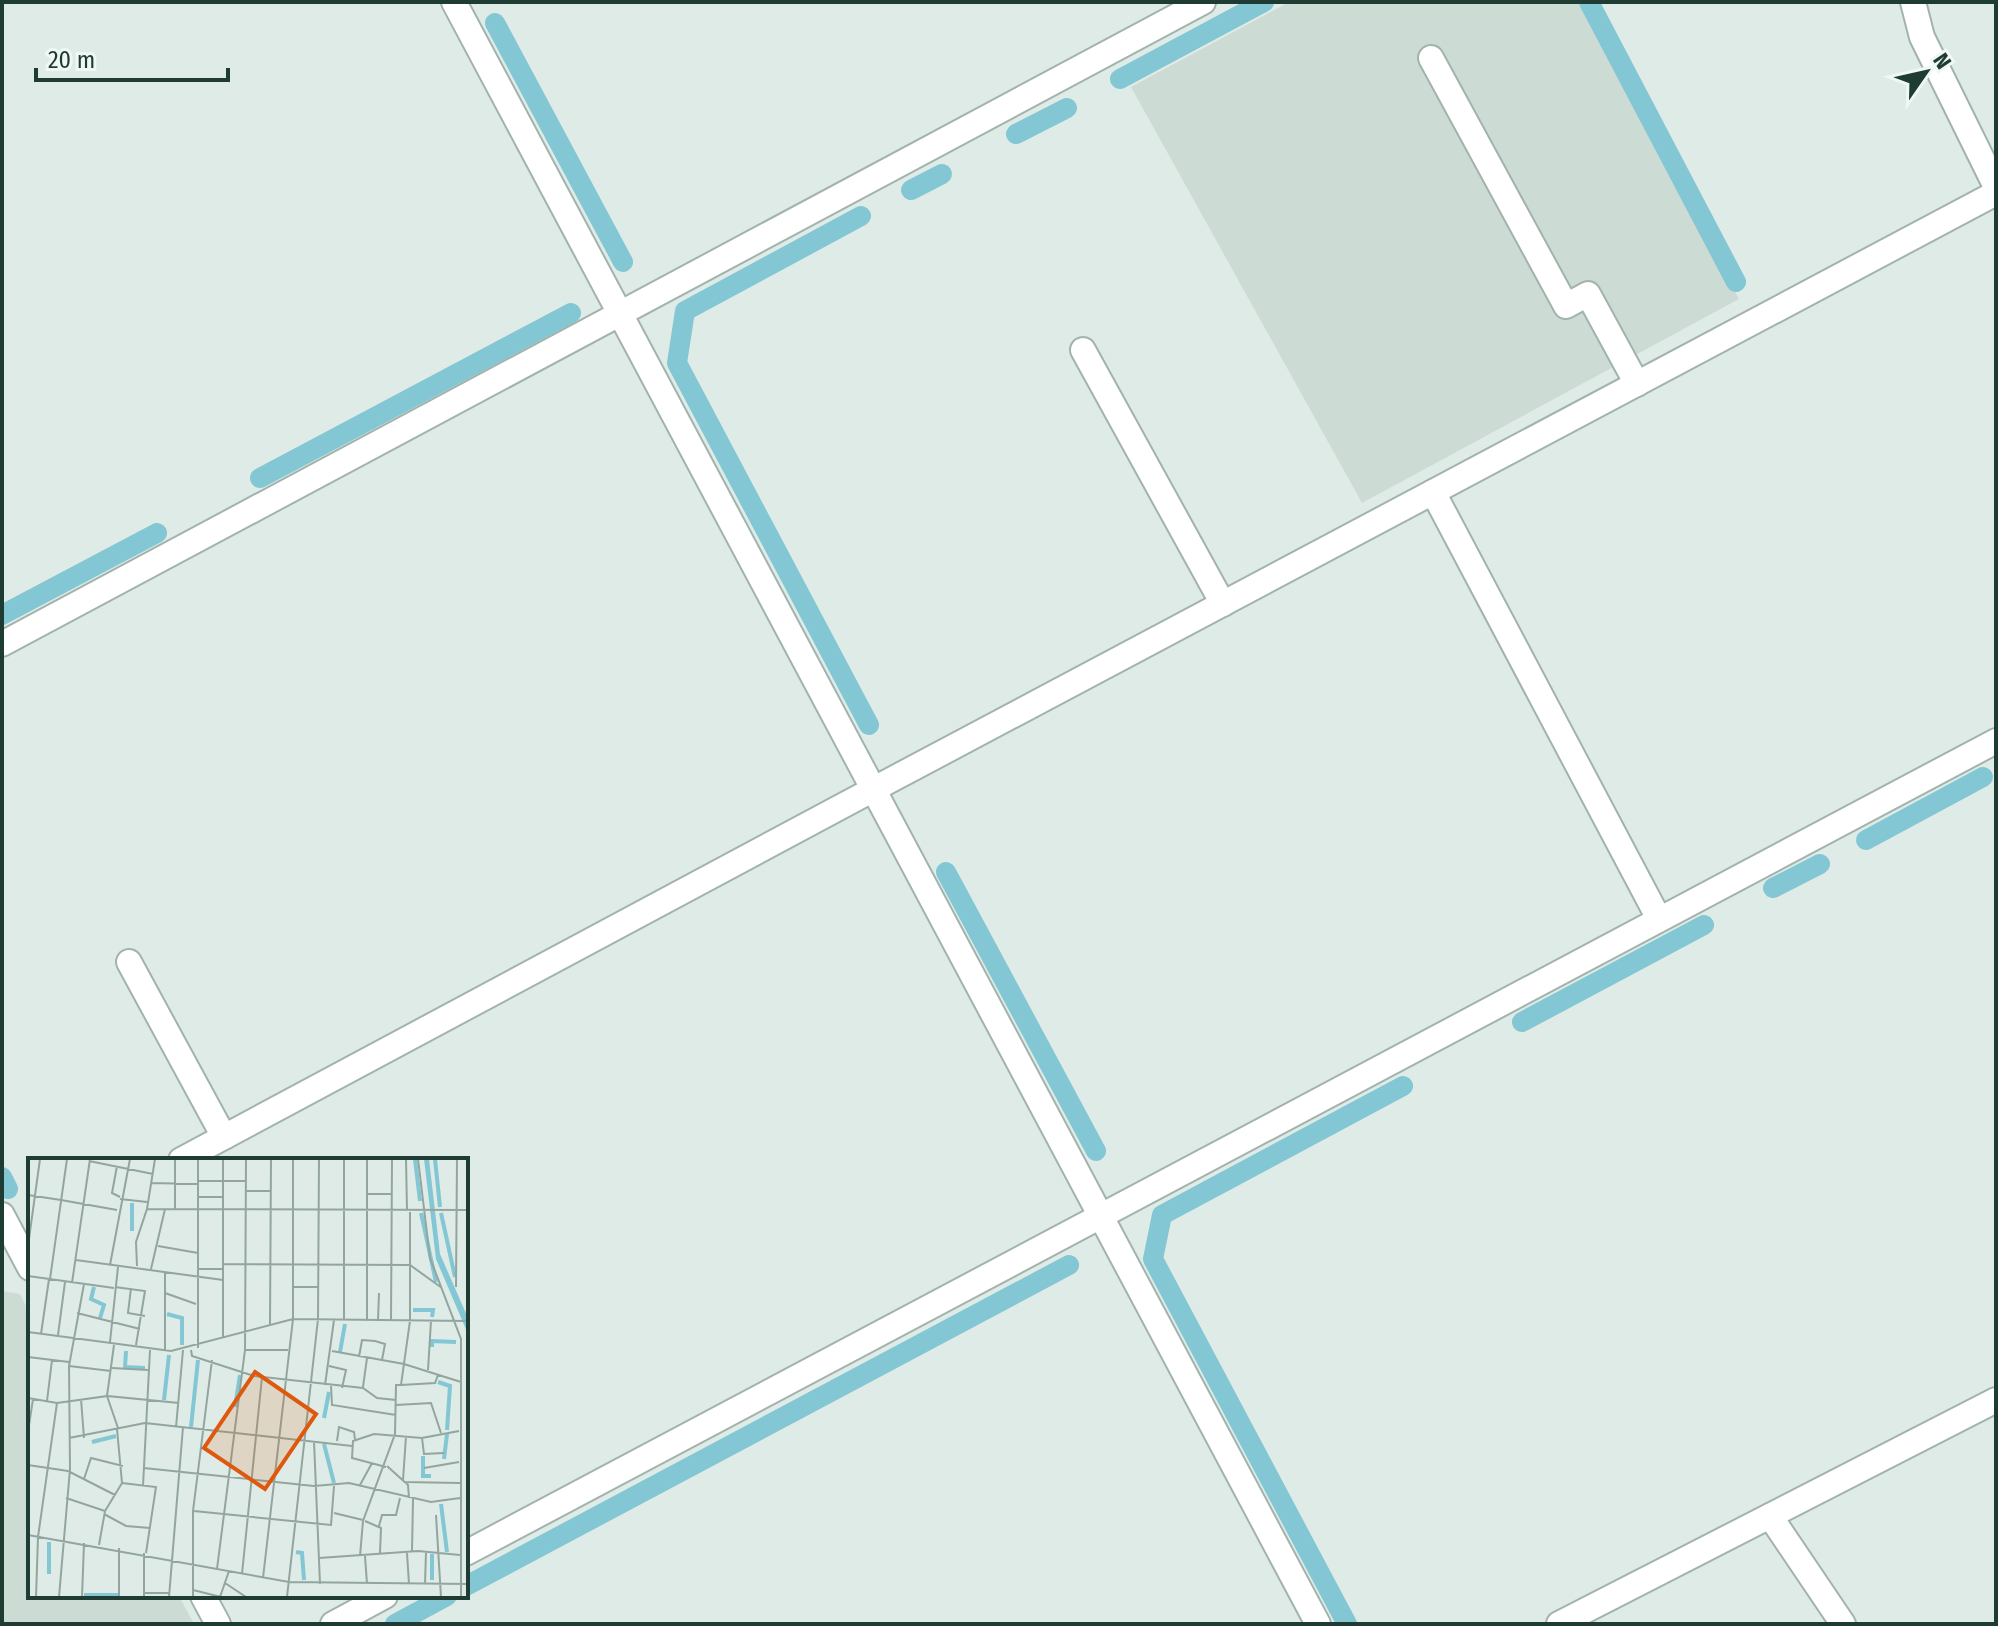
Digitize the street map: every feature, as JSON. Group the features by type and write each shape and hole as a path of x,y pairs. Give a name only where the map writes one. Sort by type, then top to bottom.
{"street":[{"path":"454,2 1318,1624"},
{"path":"2,644 1203,2"},
{"path":"1913,2 1922,37 1996,187"},
{"path":"1431,58 1566,306 1588,294 1637,384"},
{"path":"185,1158 1996,193"},
{"path":"1083,350 1223,604"},
{"path":"1433,492 1659,919"},
{"path":"468,1552 1996,741"},
{"path":"129,962 224,1137"},
{"path":"2,1215 20,1253"},
{"path":"1559,1624 1996,1400"},
{"path":"1770,1516 1843,1624"},
{"path":"204,1598 218,1624"},
{"path":"333,1624 381,1598"}],"shaded area":[{"path":"1289,2 1582,2 1739,299 1362,503 1131,87"},
{"path":"2,1291 20,1294 28,1310 28,1598 180,1598 194,1624 2,1624"}],"waterway":[{"path":"1120,79 1264,2"},
{"path":"1589,2 1736,282"},
{"path":"495,23 623,262"},
{"path":"1016,134 1067,108"},
{"path":"911,190 942,174"},
{"path":"861,216 685,311 677,363 869,725"},
{"path":"260,478 571,313"},
{"path":"2,615 157,533"},
{"path":"1866,840 1983,777"},
{"path":"1773,888 1820,864"},
{"path":"946,872 1096,1151"},
{"path":"1522,1022 1704,925"},
{"path":"1347,1624 1153,1259 1162,1215 1403,1086"},
{"path":"2,1177 8,1189"},
{"path":"468,1585 1069,1265"},
{"path":"395,1624 443,1598"}]}
